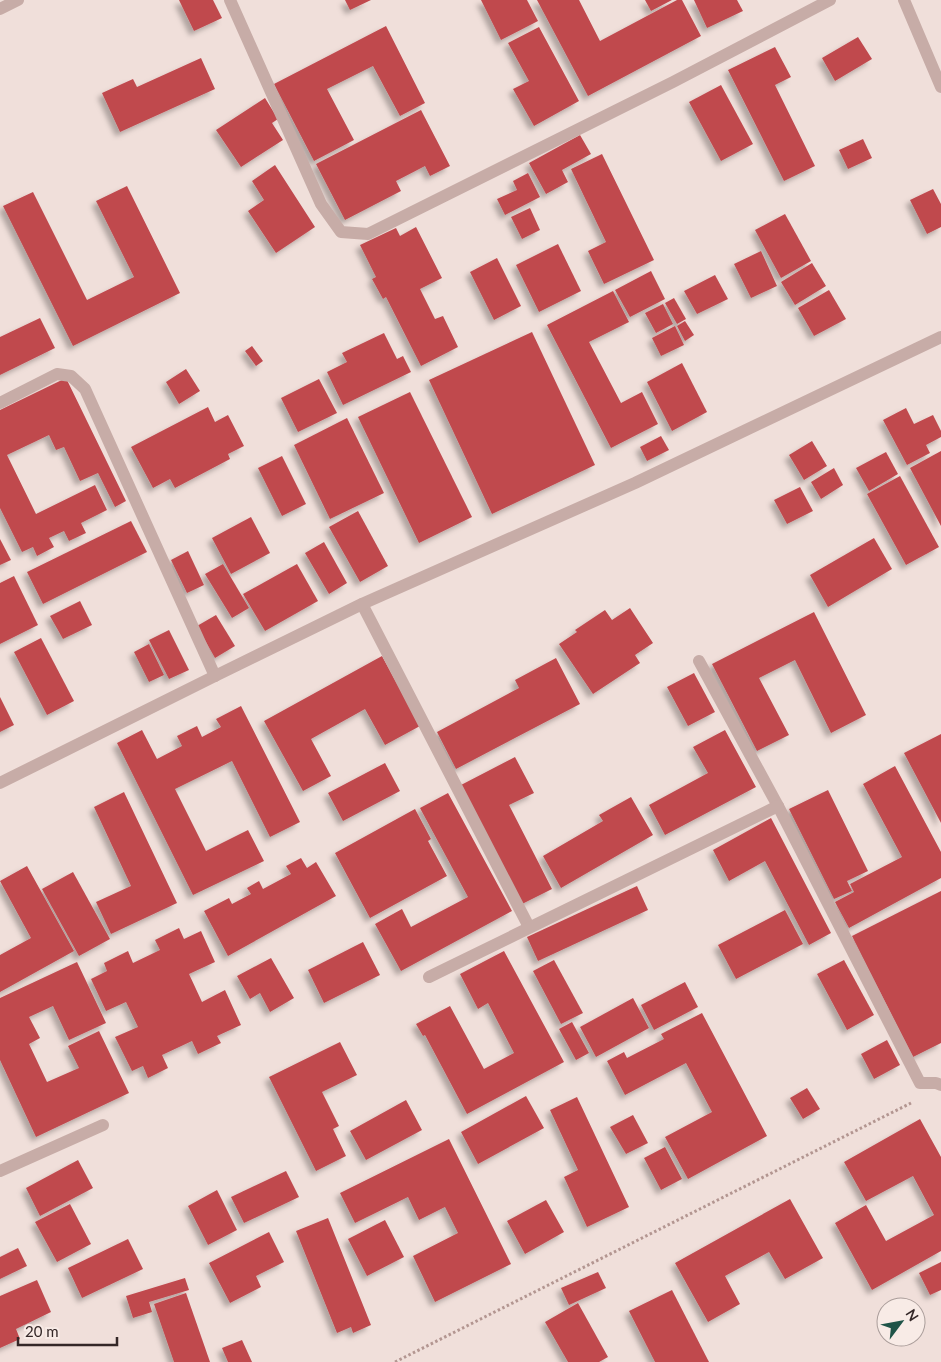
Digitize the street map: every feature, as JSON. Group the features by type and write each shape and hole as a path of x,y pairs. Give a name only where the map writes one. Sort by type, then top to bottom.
{"street":[{"path":"0,9 18,0"},
{"path":"230,0 321,204 341,232 368,234 673,82 830,0"},
{"path":"904,0 941,87"},
{"path":"0,783 362,604 635,484 941,337"},
{"path":"0,403 57,374 71,376 84,389 215,676"},
{"path":"362,604 528,927"},
{"path":"699,662 778,806 920,1083 936,1083 941,1085"},
{"path":"429,977 778,806"},
{"path":"0,1171 103,1125"}],"path":[{"path":"395,1362 915,1101"}],"building":[{"path":"179,0 213,0 222,18 194,31"},
{"path":"345,0 371,0 350,10"},
{"path":"481,0 527,0 538,21 501,40"},
{"path":"537,0 579,0 600,41 677,0 682,0 701,36 588,96"},
{"path":"645,0 672,0 651,11"},
{"path":"694,0 737,0 743,11 707,28"},
{"path":"386,26 425,103 400,116 373,66 327,89 354,140 314,161 274,84"},
{"path":"539,27 579,101 534,126 513,89 529,81 508,43"},
{"path":"858,37 872,59 835,81 822,58"},
{"path":"775,47 791,77 775,85 815,166 784,181 728,70"},
{"path":"201,58 215,89 120,132 102,93 133,79 137,87"},
{"path":"721,85 753,144 721,161 689,102"},
{"path":"265,98 278,119 272,123 283,140 241,167 216,130"},
{"path":"421,110 450,166 430,176 425,166 396,181 401,191 345,220 316,164"},
{"path":"580,135 591,154 562,170 568,182 546,194 529,163"},
{"path":"863,139 872,158 848,169 839,150"},
{"path":"602,154 654,260 604,284 588,251 606,242 571,169"},
{"path":"275,165 315,227 276,253 248,211 264,200 252,181"},
{"path":"528,173 540,197 505,215 497,199 517,190 513,181"},
{"path":"127,186 180,293 73,346 3,206 33,192 87,300 134,277 96,201"},
{"path":"933,189 941,204 941,227 927,234 910,200"},
{"path":"530,208 540,230 522,239 511,217"},
{"path":"785,214 811,261 781,278 755,230"},
{"path":"416,227 442,278 420,289 435,319 443,316 458,347 421,366 386,297 383,299 372,279 376,277 360,245 396,228 400,236"},
{"path":"558,244 581,291 539,312 516,265"},
{"path":"761,251 777,286 751,298 734,264"},
{"path":"497,258 521,306 494,320 470,272"},
{"path":"812,263 826,286 795,305 781,282"},
{"path":"651,271 665,299 630,317 615,290"},
{"path":"715,275 728,299 697,314 684,291"},
{"path":"829,290 846,319 814,336 798,308"},
{"path":"613,291 629,322 589,342 621,403 642,392 658,424 611,448 547,325"},
{"path":"674,298 686,319 677,324 665,303"},
{"path":"663,304 673,324 656,333 645,313"},
{"path":"40,318 55,348 0,375 0,337"},
{"path":"685,321 694,335 685,341 677,326"},
{"path":"675,326 684,345 661,356 652,338"},
{"path":"532,332 595,465 492,514 429,380"},
{"path":"384,333 397,359 403,356 411,372 343,405 327,372 347,362 342,353"},
{"path":"252,346 263,361 256,366 245,351"},
{"path":"682,363 707,412 672,431 647,382"},
{"path":"186,369 200,391 179,404 166,382"},
{"path":"66,378 126,501 115,507 98,473 80,481 64,447 56,450 49,435 7,455 36,514 95,485 107,510 81,523 86,533 69,541 64,531 49,538 54,547 37,556 33,547 22,552 0,508 0,410"},
{"path":"319,379 337,413 298,432 281,398"},
{"path":"410,392 472,517 419,543 358,417"},
{"path":"208,407 215,422 228,415 244,446 228,454 230,459 175,488 170,479 153,488 131,447"},
{"path":"906,408 914,424 933,415 941,431 941,437 926,445 930,453 907,465 883,420"},
{"path":"347,418 384,493 330,519 294,445"},
{"path":"661,436 669,450 647,461 640,447"},
{"path":"812,441 827,466 804,480 789,455"},
{"path":"941,451 941,526 910,468"},
{"path":"886,452 898,474 869,491 856,468"},
{"path":"282,456 306,504 282,516 258,468"},
{"path":"834,468 843,485 821,499 811,482"},
{"path":"900,476 939,547 906,565 867,494"},
{"path":"800,487 813,511 787,524 774,500"},
{"path":"358,511 388,566 360,582 329,527"},
{"path":"251,517 270,553 231,574 212,538"},
{"path":"131,521 147,552 43,604 27,572"},
{"path":"874,538 892,569 828,607 810,575"},
{"path":"0,539 11,560 0,565"},
{"path":"324,542 347,583 329,594 305,553"},
{"path":"188,551 204,585 187,593 171,560"},
{"path":"223,564 249,608 232,618 205,574"},
{"path":"297,564 318,601 265,631 243,594"},
{"path":"14,576 38,625 0,644 0,583"},
{"path":"80,601 92,625 63,639 50,616"},
{"path":"630,608 653,643 635,655 640,663 593,694 559,644 577,632 575,630 605,610 612,620"},
{"path":"814,612 866,715 831,733 795,660 759,678 789,735 757,751 712,664"},
{"path":"216,615 235,646 215,658 197,626"},
{"path":"169,630 189,670 169,679 149,640"},
{"path":"41,638 74,701 47,715 14,652"},
{"path":"149,644 164,675 149,682 134,652"},
{"path":"382,656 420,726 385,745 365,709 311,739 331,776 303,791 264,721"},
{"path":"556,658 580,704 456,769 437,732 519,688 515,680"},
{"path":"694,673 715,712 688,726 667,687"},
{"path":"0,697 14,725 0,732"},
{"path":"241,706 300,822 270,837 232,761 175,789 206,851 248,830 264,861 193,895 117,743 142,730 157,759 182,746 177,736 197,726 202,737 221,727 216,719"},
{"path":"725,730 756,787 665,835 649,805 708,773 693,747"},
{"path":"941,734 941,823 904,753"},
{"path":"515,757 534,793 509,805 552,889 522,904 461,785"},
{"path":"385,763 400,791 343,821 328,793"},
{"path":"895,766 941,852 941,878 849,928 835,902 854,892 850,884 902,857 863,784"},
{"path":"828,790 868,871 847,881 852,891 834,899 789,809"},
{"path":"124,792 177,903 111,934 96,902 131,886 94,807"},
{"path":"448,793 512,911 401,971 375,924 402,909 411,927 468,897 420,808"},
{"path":"631,797 653,835 561,888 543,856 603,821 599,815"},
{"path":"415,809 431,839 428,841 447,876 370,918 335,853"},
{"path":"771,818 831,933 809,945 765,861 729,881 713,850"},
{"path":"301,858 307,868 316,862 336,896 228,956 204,911 229,898 232,904 251,894 247,888 259,881 263,889 291,874 286,866"},
{"path":"27,866 74,951 0,992 0,955 31,938 0,881"},
{"path":"73,872 110,939 79,956 42,889"},
{"path":"637,886 648,910 538,961 527,937"},
{"path":"941,891 941,1043 913,1057 852,936"},
{"path":"785,910 803,944 736,979 718,945"},
{"path":"179,928 184,939 201,931 215,962 189,974 202,1002 225,990 241,1025 217,1036 221,1043 198,1054 192,1041 162,1055 168,1068 148,1078 143,1066 132,1071 115,1037 138,1027 126,1002 106,1011 91,979 107,971 104,963 128,951 133,963 160,950 155,940"},
{"path":"363,942 380,975 324,1003 308,970"},
{"path":"504,951 564,1062 467,1114 425,1035 423,1036 416,1024 450,1006 484,1069 514,1053 488,1003 478,1009 460,974"},
{"path":"271,958 294,998 270,1012 260,993 250,999 237,976"},
{"path":"554,960 583,1013 561,1024 533,971"},
{"path":"844,960 874,1015 847,1030 817,974"},
{"path":"77,962 106,1023 69,1040 53,1006 29,1017 40,1038 29,1044 47,1082 79,1068 68,1046 99,1031 129,1093 36,1137 0,1060 0,998"},
{"path":"685,982 698,1007 654,1030 641,1005"},
{"path":"633,998 649,1028 596,1057 580,1027"},
{"path":"702,1013 767,1136 688,1179 665,1137 712,1112 686,1063 625,1095 607,1061 624,1052 627,1058 664,1039 661,1034"},
{"path":"572,1022 589,1053 576,1060 559,1029"},
{"path":"887,1040 900,1065 874,1079 861,1054"},
{"path":"340,1042 357,1075 322,1092 339,1126 333,1129 346,1156 316,1171 269,1077"},
{"path":"807,1088 820,1109 803,1119 790,1098"},
{"path":"526,1096 544,1128 478,1164 461,1132"},
{"path":"577,1097 629,1207 587,1227 564,1177 578,1170 550,1110"},
{"path":"406,1100 422,1130 366,1160 350,1131"},
{"path":"633,1115 648,1143 626,1154 610,1127"},
{"path":"920,1119 941,1157 941,1251 872,1290 835,1223 866,1205 886,1241 934,1215 913,1176 866,1201 844,1162"},
{"path":"449,1139 511,1264 435,1302 413,1256 458,1233 445,1207 419,1220 408,1197 355,1223 340,1193"},
{"path":"665,1147 682,1179 661,1190 644,1158"},
{"path":"78,1160 93,1188 40,1216 26,1188"},
{"path":"286,1171 299,1197 244,1223 231,1197"},
{"path":"217,1190 237,1230 208,1245 188,1206"},
{"path":"790,1199 823,1258 785,1279 769,1252 725,1276 740,1304 708,1322 675,1263"},
{"path":"546,1200 564,1232 525,1254 507,1221"},
{"path":"70,1204 91,1244 57,1262 35,1222"},
{"path":"328,1218 371,1325 353,1333 351,1327 337,1333 296,1231"},
{"path":"385,1220 404,1257 367,1276 348,1239"},
{"path":"269,1232 284,1262 256,1276 261,1287 230,1303 209,1263"},
{"path":"128,1239 143,1269 82,1298 68,1268"},
{"path":"18,1248 27,1266 0,1279 0,1257"},
{"path":"941,1262 941,1290 930,1295 919,1273"},
{"path":"598,1272 606,1288 569,1305 561,1288"},
{"path":"185,1278 189,1290 149,1302 152,1312 133,1318 126,1296"},
{"path":"37,1280 51,1312 16,1329 20,1339 0,1348 0,1296"},
{"path":"672,1290 709,1362 655,1362 629,1311"},
{"path":"186,1293 210,1362 174,1362 154,1304"},
{"path":"578,1303 608,1357 599,1362 568,1362 545,1322"},
{"path":"242,1340 252,1362 228,1362 222,1348"}]}
